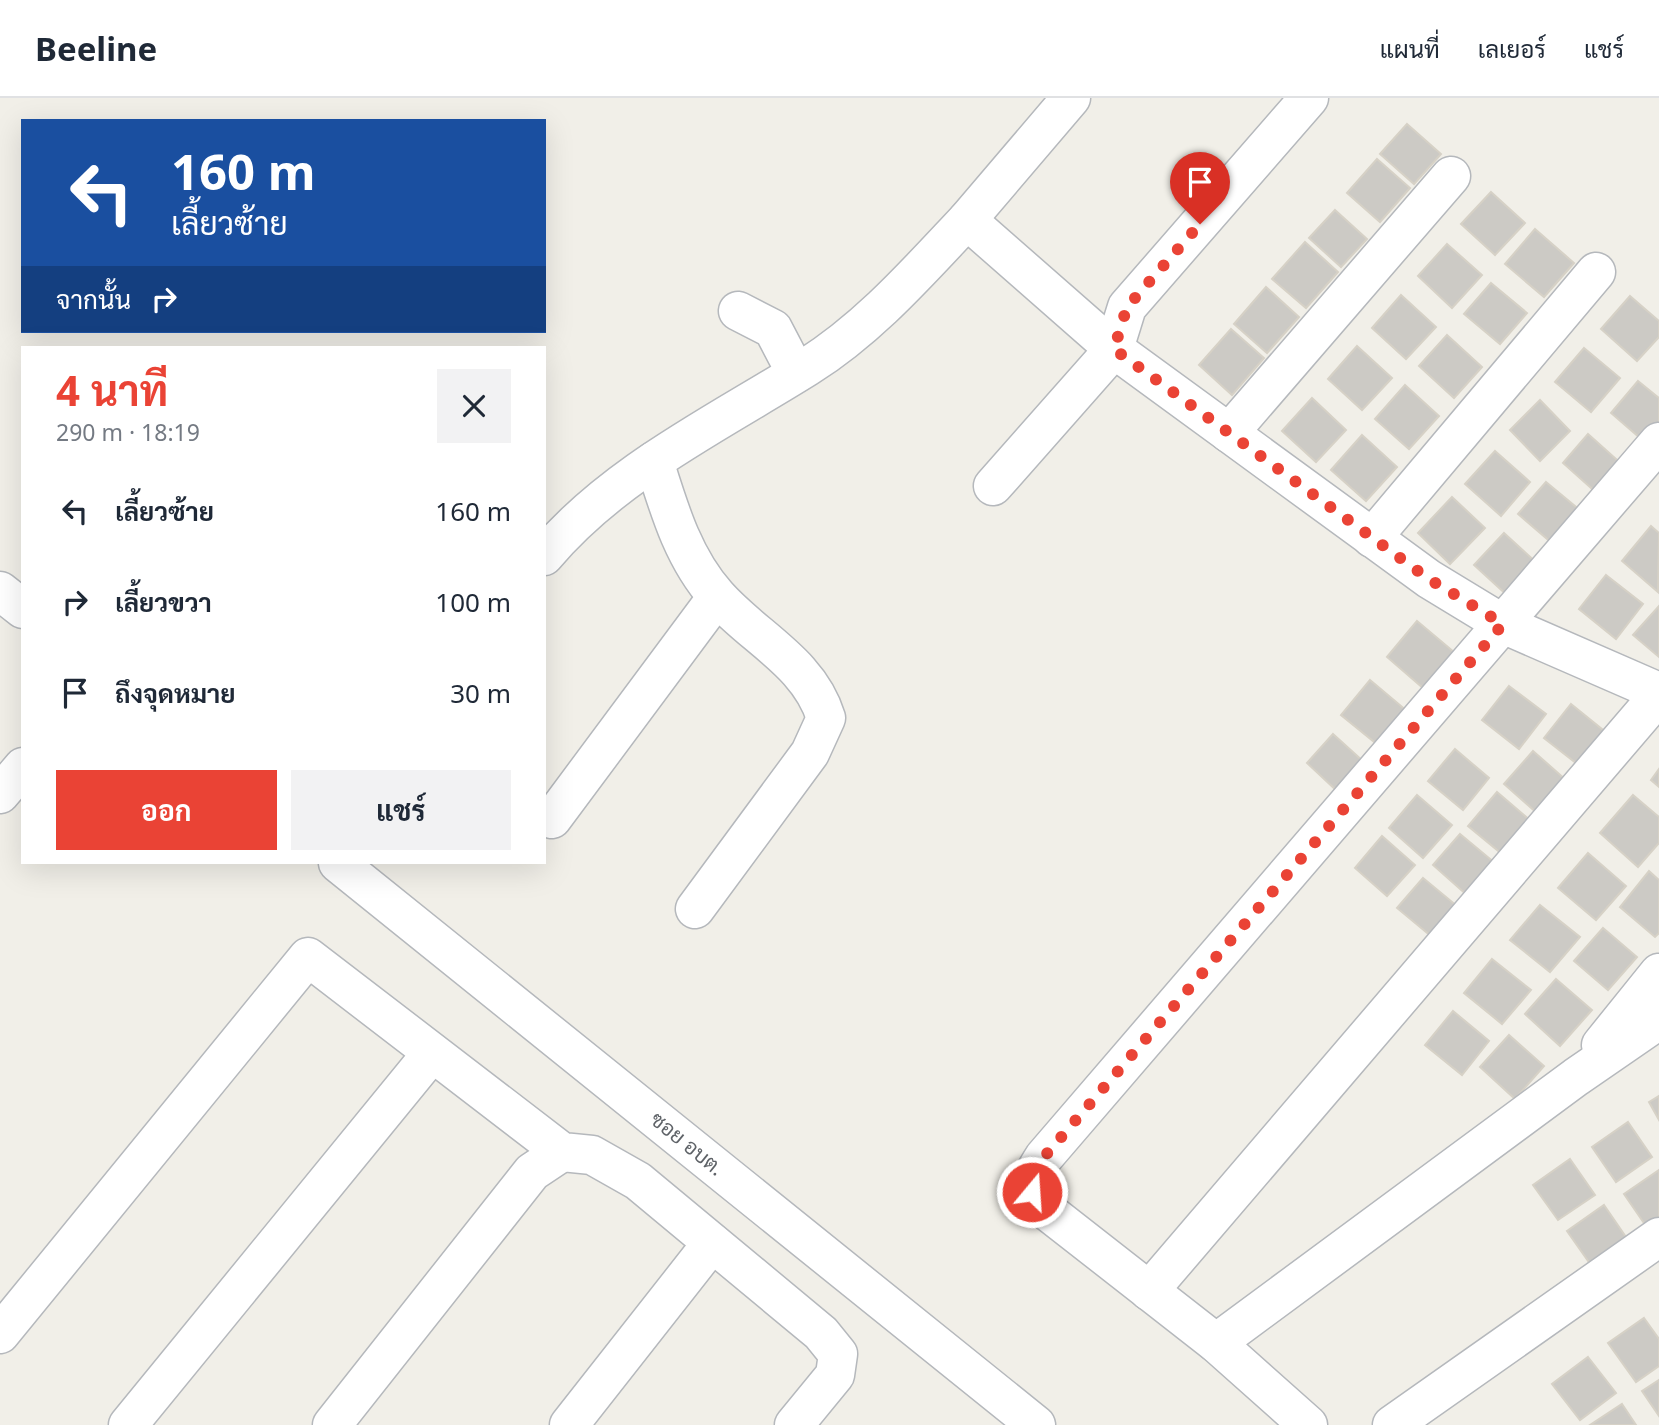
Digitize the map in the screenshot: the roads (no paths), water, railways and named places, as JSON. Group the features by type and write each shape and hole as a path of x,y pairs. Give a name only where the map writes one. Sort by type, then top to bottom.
{"street":[{"path":"546,554 574,521 654,461 734,408 796,373 869,321 967,220 1071,98"},
{"path":"993,486 1114,349 1127,307 1308,98"},
{"path":"1228,433 1451,176"},
{"path":"967,220 1114,349 1429,579 1503,624 1659,693 1149,1291"},
{"path":"1372,538 1596,272"},
{"path":"738,311 773,329 796,373"},
{"path":"1308,1425 1216,1343 1042,1207 1032,1192 1033,1174 1053,1147 1659,442"},
{"path":"654,461 680,539 717,597 802,673 819,696 826,718 810,753 695,909"},
{"path":"552,819 717,597"},
{"path":"0,794 21,769"},
{"name":"ซอย อบต.","path":"339,864 1036,1425"},
{"path":"0,1334 308,957 562,1152 592,1154 638,1181 821,1333 838,1354 835,1375 794,1425"},
{"path":"1576,1077 1659,973"},
{"path":"1216,1343 1576,1077 1659,1020"},
{"path":"128,1425 432,1052"},
{"path":"332,1425 532,1172 562,1152"},
{"path":"1392,1425 1659,1237"},
{"path":"569,1425 712,1243"}]}
